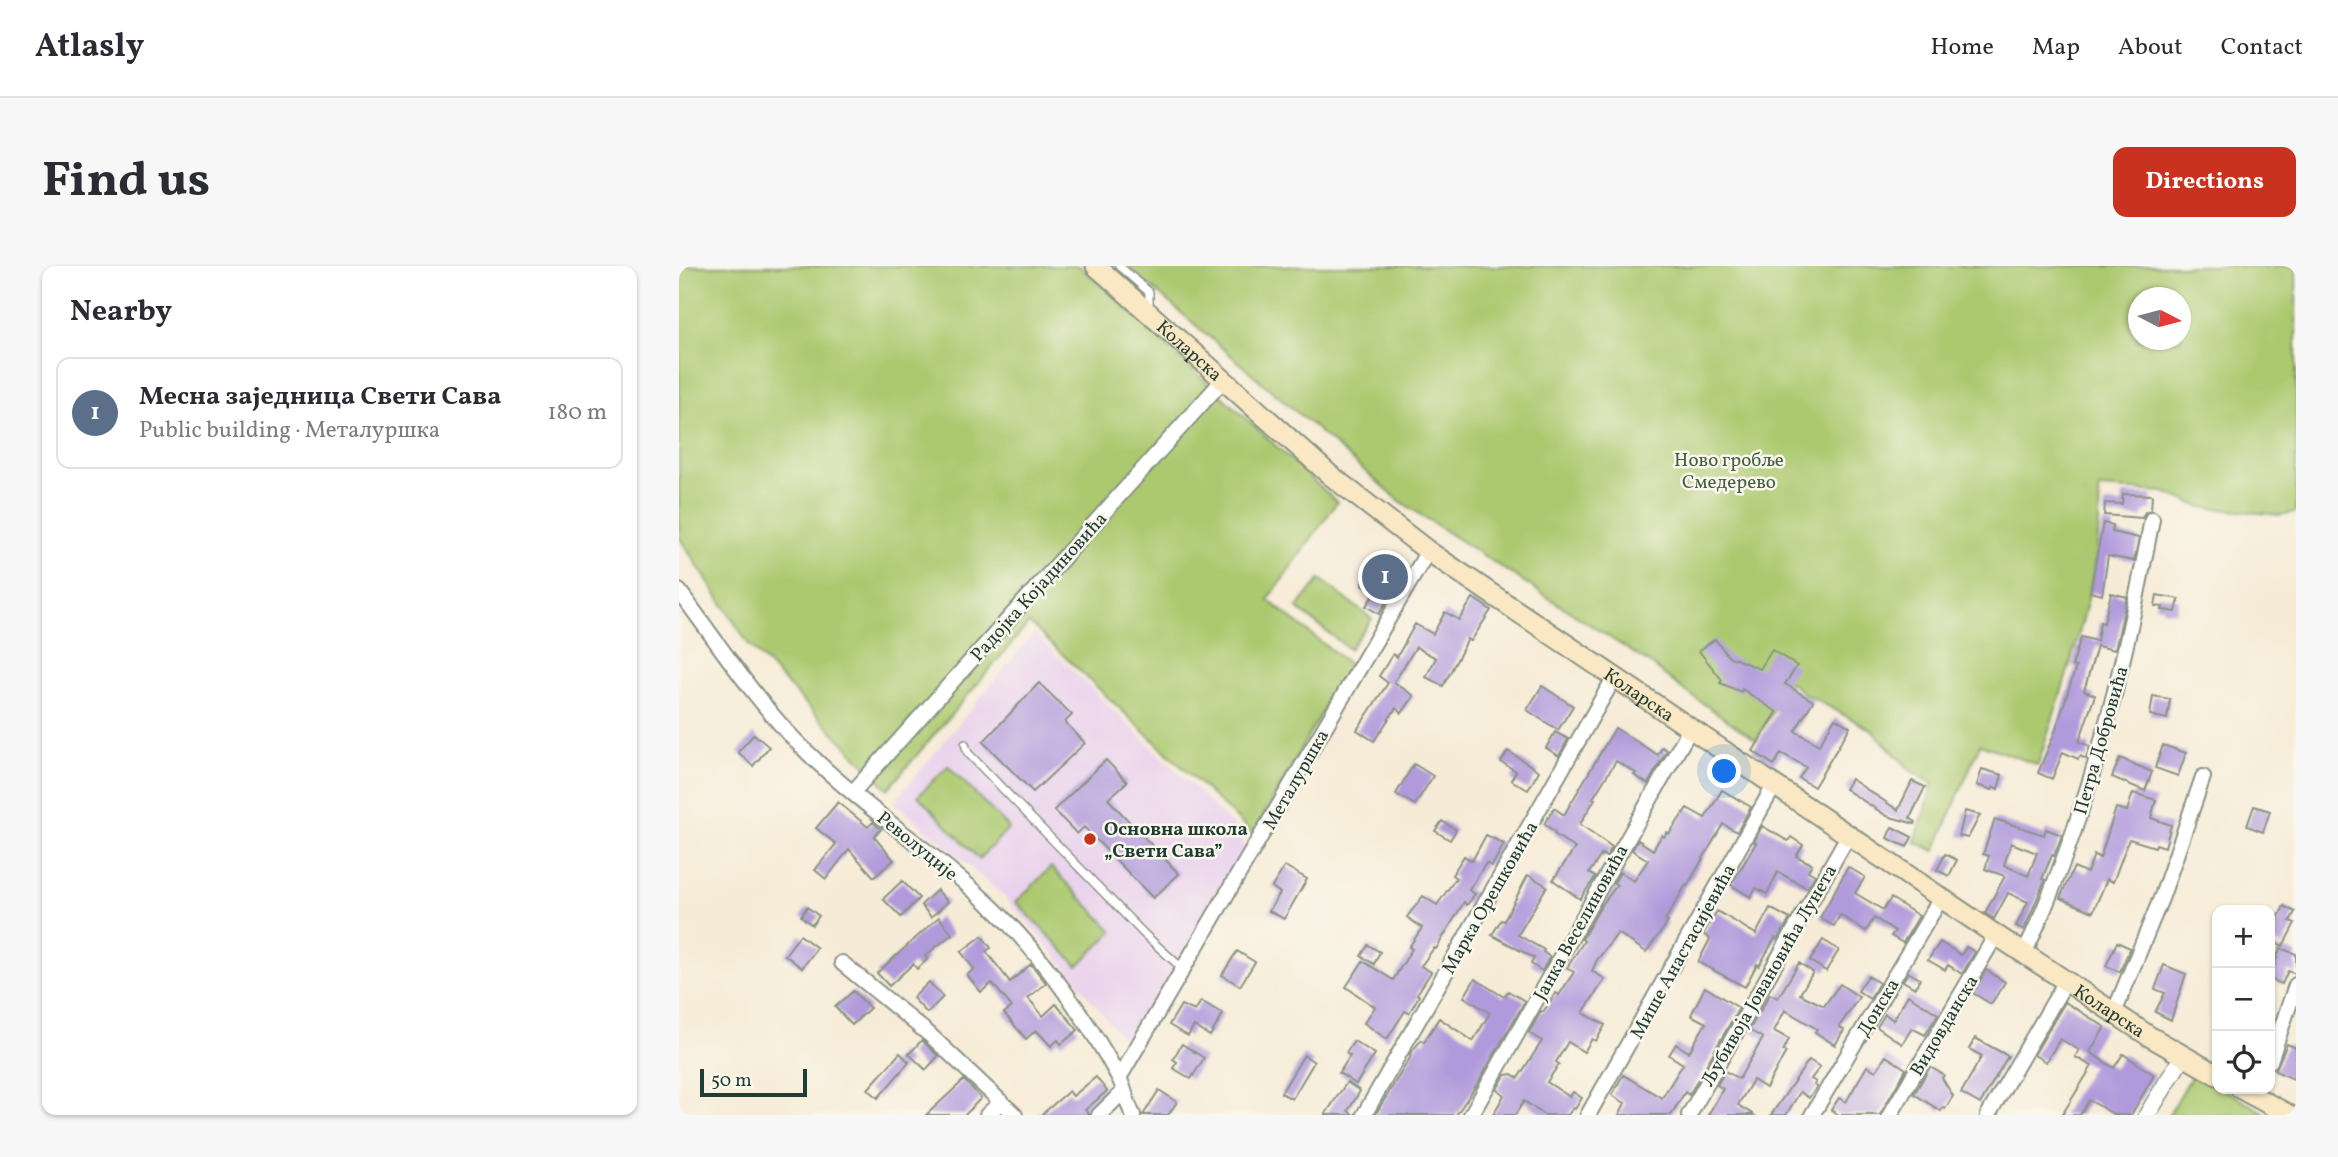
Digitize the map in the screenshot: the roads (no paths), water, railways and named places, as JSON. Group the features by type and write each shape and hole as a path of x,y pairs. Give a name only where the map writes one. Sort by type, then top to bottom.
{"main road":[{"name":"Коларска","path":"1097,266 1330,475 1428,551 2024,954 2212,1072"},
{"path":"2256,1094 2289,1115"}],"street":[{"name":"Радојка Којадиновића","path":"853,792 1223,380"},
{"name":"Петра Добровића","path":"2024,954 2053,887 2091,782 2132,625 2152,519"},
{"name":"Металуршка","path":"1099,1115 1122,1085 1183,970 1428,551"},
{"name":"Револуције","path":"679,591 762,701 797,741 820,764 923,846 995,910 1059,987 1096,1038 1122,1085 1133,1115"},
{"name":"Марка Орешковића","path":"1364,1115 1614,678"},
{"name":"Јанка Веселиновића","path":"1471,1115 1690,729"},
{"path":"2114,1013 2162,896 2203,777"},
{"name":"Мише Анастасијевића","path":"1588,1115 1775,786"},
{"name":"Љубивоја Јовановића Лунета","path":"1689,1115 1848,836"},
{"name":"Донска","path":"1812,1115 1941,898"},
{"name":"Видовданска","path":"1890,1115 1996,935"},
{"path":"842,963 930,1035 1015,1115"},
{"path":"1988,1115 2066,981"},
{"path":"2275,1046 2296,985"},
{"path":"2147,1115 2183,1056"},
{"path":"987,1115 1001,1102"}],"lane":[{"path":"1119,266 1149,292 1149,314"},
{"path":"965,744 968,753 1183,970"}],"place":[{"name":"Месна заједница Свети Сава","path":"1385,577"},
{"name":"Основна школа „Свети Сава”","path":"1090,839"}],"park label":[{"name":"Ново гробље Смедерево","path":"1729,470"}]}
